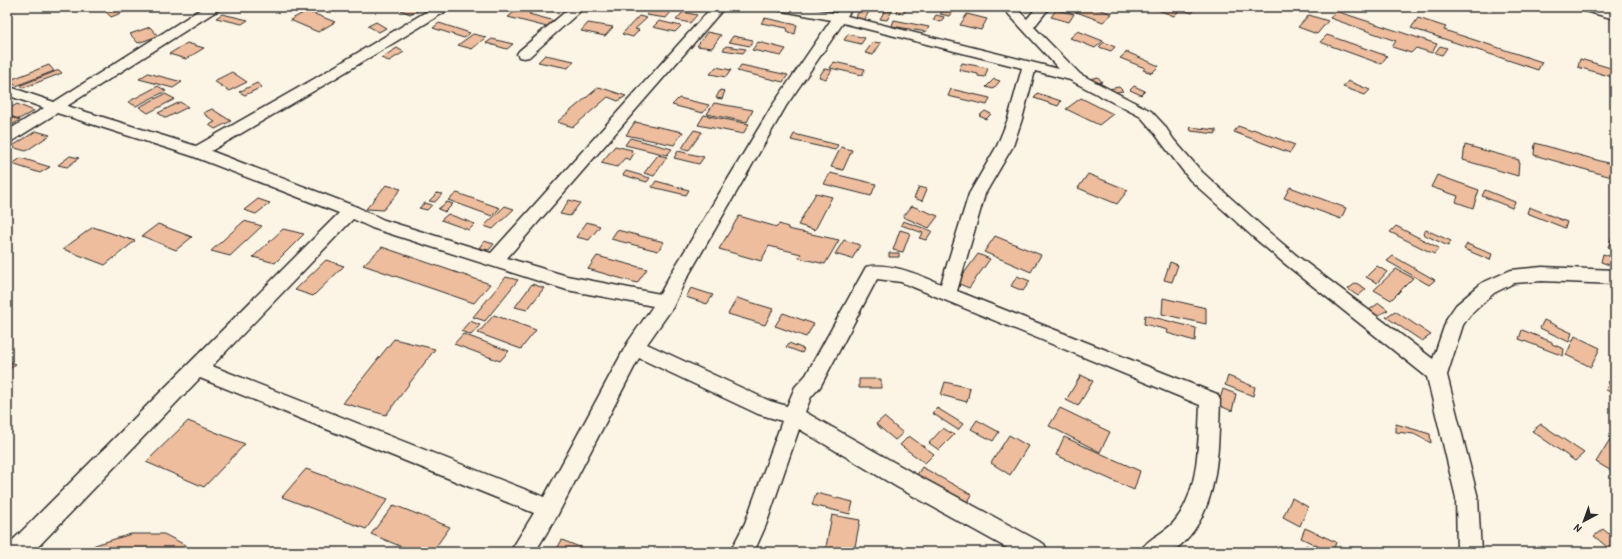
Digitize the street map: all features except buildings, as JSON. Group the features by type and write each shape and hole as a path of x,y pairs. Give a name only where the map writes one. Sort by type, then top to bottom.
{"main road":[{"path":"1587,7 1613,11"}],"street":[{"path":"7,138 213,7"},
{"path":"198,152 319,82 443,7"},
{"path":"524,54 579,7"},
{"path":"496,260 659,73 719,7"},
{"path":"783,7 844,12 1075,77 1146,114 1159,128 1169,143 1196,176 1258,232 1290,259 1437,372"},
{"path":"1008,7 1028,26 1075,77"},
{"path":"1028,26 1044,7"},
{"path":"522,552 549,509 634,347 666,302 675,282 779,106 844,12"},
{"path":"947,295 977,194 1006,146 1030,65"},
{"path":"7,90 198,152 351,211 378,224 567,283 666,302"},
{"path":"17,552 198,369 351,211"},
{"path":"742,552 755,525 802,393 813,381 872,272 903,276 1210,400 1207,458 1204,476 1193,511 1184,527 1172,539 1152,552"},
{"path":"1469,552 1467,498 1437,372 1454,322 1463,310 1488,288 1511,277 1542,274 1615,277"},
{"path":"634,347 765,408 794,416 905,480 1036,552"},
{"path":"198,369 549,509"}]}
